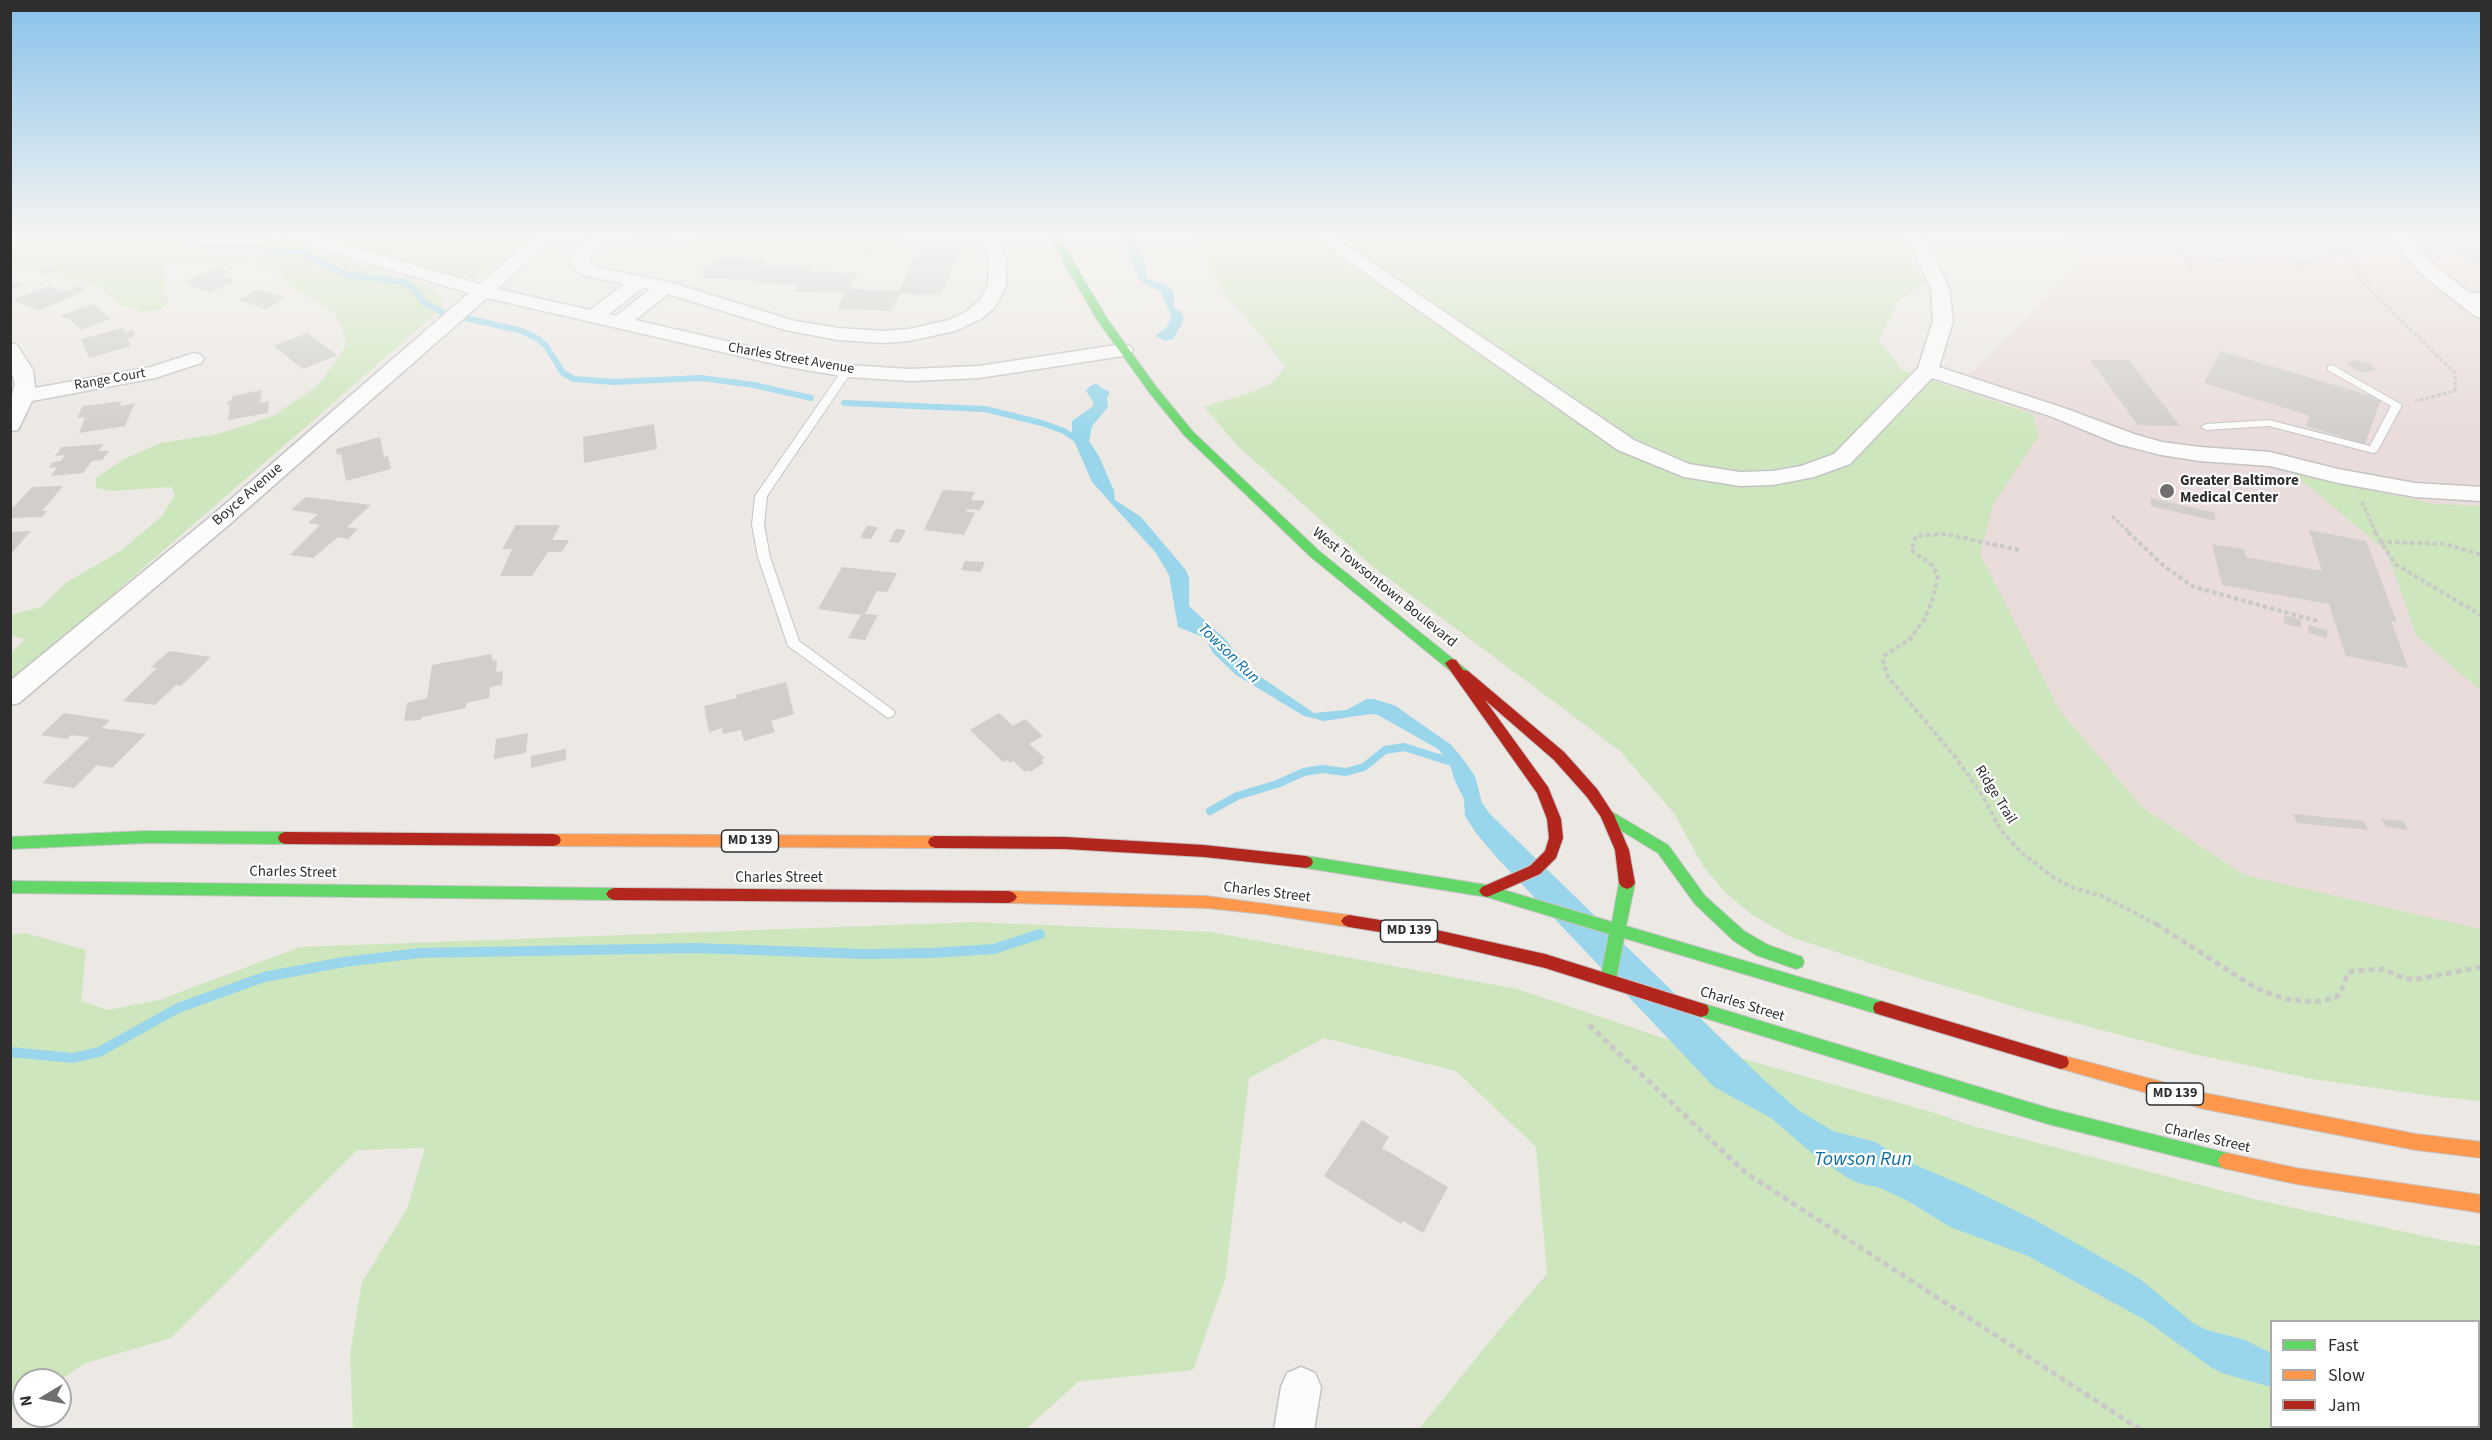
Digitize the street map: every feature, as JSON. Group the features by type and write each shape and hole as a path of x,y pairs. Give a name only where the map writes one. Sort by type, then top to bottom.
{"main road":[{"name":"West Towsontown Boulevard","path":"1091,302 1123,350 1190,434 1235,479 1315,554 1450,663 1559,756 1592,793 1607,814 1622,850 1628,886 1608,980"},
{"path":"1450,663 1543,790 1554,819 1556,838 1551,854 1535,870 1487,891"},
{"path":"1607,814 1663,849 1700,900 1739,936 1762,950 1804,965"},
{"name":"MD 139","path":"10,843 146,837 1065,843 1144,846 1276,857 1394,873 1487,891 2009,1047 2204,1101 2416,1142 2481,1150"},
{"name":"Charles Street","path":"10,887 536,894 1068,897 1206,902 1316,916 1423,933 1535,959 1941,1085 2187,1153 2296,1176 2481,1204"},
{"path":"1825,977 1877,1006"}],"street":[{"name":"Boyce Avenue","path":"10,696 223,518 469,302"},
{"name":"Charles Street Avenue","path":"530,302 783,360 847,371 910,375 967,373 1039,365 1123,350"},
{"path":"593,317 612,302"},
{"path":"619,323 645,302"},
{"path":"716,302 792,326 847,335 884,337 909,335 955,325 974,315 988,302"},
{"path":"1418,302 1626,445 1684,470 1740,479 1773,478 1806,472 1842,459 1928,370 1943,321 1941,302"},
{"path":"10,349 24,370 24,396 10,425"},
{"name":"Range Court","path":"24,396 155,372 194,359"},
{"path":"1928,370 2057,412 2126,439 2161,448 2200,454 2270,459 2349,478 2415,490 2481,494"},
{"path":"1294,1430 1301,1387"}],"lane":[{"path":"2206,428 2269,423 2373,450 2397,405 2332,368"},
{"path":"847,371 761,496 758,525 764,556 793,643 888,712"}],"path":[{"path":"2383,302 2455,373 2455,391 2397,405"},
{"path":"2361,500 2380,542 2395,564 2481,616"},
{"path":"2112,516 2164,567 2194,587 2317,621"},
{"name":"Ridge Trail","path":"2019,550 1946,534 1916,536 1911,550 1933,566 1938,576 1933,598 1924,620 1910,640 1885,655 1882,661 1888,677 1956,758 2010,841 2053,877 2071,887 2102,896 2186,940 2256,988 2274,996 2313,1002 2335,998 2340,994 2348,973 2353,971 2383,969 2406,979 2417,979 2481,967"},
{"path":"2380,542 2445,544 2481,555"},
{"path":"1589,1025 1746,1173 2141,1430"}],"shaded area":[{"name":"Greater Baltimore Medical Center","path":"2043,302 2481,302 2481,1084 2033,1012 1791,937 1751,914 1726,893 1703,866 1674,813 1607,737"}],"green space":[{"path":"117,302 169,303 159,310 143,312 121,306"},
{"path":"317,302 443,302 442,308 11,683 11,653 25,639 11,635 11,615 41,607 67,582 122,550 162,516 175,495 171,487 112,491 96,488 96,478 124,459 161,443 218,434 273,416 314,388 323,379 346,345 341,325 333,312"},
{"path":"1232,302 1898,302 1879,340 1902,370 2033,414 2039,435 1993,505 1980,554 2060,711 2142,807 2244,875 2481,929 2481,1101 2318,1080 2193,1054 2033,1012 1885,968 1791,937 1751,914 1726,893 1703,866 1674,813 1620,751 1372,566 1239,447 1204,407 1250,393 1272,383 1285,367"},
{"path":"2293,473 2435,504 2481,506 2481,691 2416,635 2387,552"},
{"path":"974,922 1211,932 1517,989 1693,1048 1708,1049 1935,1113 1973,1126 2262,1201 2447,1241 2481,1246 2481,1429 1419,1429 1547,1274 1536,1147 1456,1071 1324,1038 1249,1078 1225,1280 1193,1370 1075,1382 1076,1384 1026,1429 353,1429 350,1355 362,1282 407,1209 425,1148 357,1150 171,1338 86,1363 72,1372 72,1368 12,1368 11,1411 10,935 25,933 86,950 81,1001 108,1010 159,1000 300,947"}],"water":[{"path":"1165,302 1174,302 1174,307 1181,312 1184,320 1173,339 1165,341 1155,336 1167,327 1171,316"},
{"name":"Towson Run","path":"1097,383 1110,392 1107,398 1108,407 1092,426 1089,441 1099,456 1114,491 1115,500 1141,517 1185,569 1189,577 1189,606 1226,640 1246,667 1314,713 1346,710 1367,699 1396,706 1450,744 1475,776 1482,803 1490,814 1765,1081 1798,1110 1833,1131 1875,1142 1906,1161 1965,1186 2035,1220 2140,1279 2193,1323 2207,1330 2245,1340 2270,1352 2270,1387 2212,1368 2145,1320 2028,1256 1950,1227 1908,1201 1880,1188 1858,1183 1846,1177 1813,1154 1771,1118 1714,1087 1476,833 1465,816 1464,799 1449,762 1438,749 1378,715 1370,714 1324,721 1304,716 1236,675 1213,653 1205,638 1178,627 1169,575 1156,553 1092,482 1072,436 1072,421 1092,407 1094,403 1086,391"}],"building":[{"path":"18,302 59,302 39,311"},
{"path":"245,302 278,302 266,309"},
{"path":"840,302 895,302 891,311 837,309"},
{"path":"94,304 111,319 81,330 68,318 64,319 60,316"},
{"path":"123,328 125,332 133,330 135,336 128,339 131,346 89,358 81,339"},
{"path":"307,333 337,355 303,369 273,346"},
{"path":"2221,351 2381,399 2365,444 2306,426 2310,416 2204,383"},
{"path":"2090,360 2129,360 2180,426 2138,425"},
{"path":"2353,360 2369,363 2376,370 2362,373 2346,364"},
{"path":"262,390 260,403 269,401 268,413 228,420 230,405 227,405 228,401 232,400 232,396"},
{"path":"122,401 120,406 135,403 125,426 79,433 85,417 77,418 83,406"},
{"path":"654,424 657,449 584,463 583,437"},
{"path":"380,437 384,457 388,456 391,469 346,481 341,454 337,455 336,449"},
{"path":"104,444 98,451 109,451 102,460 92,461 83,473 51,476 57,467 49,468 53,462 61,461 65,455 55,456 62,447"},
{"path":"63,486 42,511 47,511 42,517 10,518 10,507 14,507 32,487"},
{"path":"943,490 975,492 971,500 985,501 980,510 967,509 965,511 975,513 964,535 924,530"},
{"path":"306,497 371,505 347,527 358,529 348,539 338,537 313,558 290,555 320,525 308,523 318,514 291,510"},
{"path":"2151,498 2215,513 2215,521 2151,506"},
{"path":"516,525 560,525 552,540 569,540 562,552 548,552 532,576 500,576 512,549 502,549"},
{"path":"867,526 878,527 871,539 860,538"},
{"path":"896,529 906,530 899,543 889,542"},
{"path":"2309,530 2366,541 2397,622 2391,621 2408,668 2346,656 2329,604 2222,585 2212,544 2244,549 2246,557 2322,571"},
{"path":"31,531 10,555 10,532"},
{"path":"965,561 985,562 981,572 961,570"},
{"path":"842,567 897,573 887,592 877,591 865,614 878,615 865,640 848,638 861,615 818,609"},
{"path":"2284,615 2301,620 2301,628 2284,623"},
{"path":"2308,625 2327,630 2327,638 2309,633"},
{"path":"169,651 211,657 181,686 176,685 155,705 123,701 157,668 151,667"},
{"path":"491,654 493,661 497,660 496,672 503,671 502,685 490,687 489,698 466,703 466,708 422,717 421,720 404,721 407,703 427,698 432,665"},
{"path":"786,682 794,714 771,721 775,732 744,741 741,730 723,734 722,728 709,732 704,706"},
{"path":"64,713 110,720 102,728 146,734 112,768 97,765 74,788 42,783 90,737 71,735 67,739 41,735"},
{"path":"999,713 1013,726 1025,719 1043,736 1029,744 1045,758 1041,760 1044,763 1030,772 1029,770 1025,772 1013,761 1003,762 970,730"},
{"path":"528,733 526,753 494,759 496,739"},
{"path":"566,749 566,760 531,768 531,756"},
{"path":"2293,814 2364,821 2368,830 2297,823"},
{"path":"2381,819 2403,821 2408,830 2386,827"},
{"path":"1362,1120 1389,1137 1382,1148 1448,1187 1423,1233 1403,1221 1401,1224 1324,1176"}],"waterway":[{"path":"423,302 444,313 522,331 538,339 546,346 563,373 574,379 614,382 701,378 754,385 811,398"},
{"path":"844,403 985,409 1042,423 1064,431 1079,441"},
{"path":"1210,811 1237,796 1277,784 1304,772 1322,769 1346,772 1364,767 1385,750 1404,747 1458,764"},
{"path":"10,1052 73,1058 99,1052 178,1008 264,977 344,962 420,953 695,948 865,954 932,953 994,949 1040,934"}],"traffic: fast":[{"path":"1092,302 1153,390 1189,434 1315,554 1463,674"},
{"path":"1607,815 1663,849 1700,900 1739,936 1762,950 1796,962"},
{"path":"10,843 146,837 285,838"},
{"path":"1306,862 1487,891 1881,1008"},
{"path":"1608,980 1627,883"},
{"path":"10,887 614,894"},
{"path":"1701,1010 2048,1116 2227,1161"}],"traffic: slow":[{"path":"554,840 935,842"},
{"path":"1009,897 1206,902 1349,921"},
{"path":"2061,1062 2204,1101 2416,1142 2482,1150"},
{"path":"2227,1161 2296,1176 2482,1204"}],"traffic: jam":[{"path":"1451,663 1543,791 1554,819 1556,838 1551,854 1535,870 1487,891"},
{"path":"1463,674 1559,756 1592,793 1607,815 1622,850 1627,883"},
{"path":"285,838 554,840"},
{"path":"935,842 1065,843 1204,851 1306,862"},
{"path":"614,894 1009,897"},
{"path":"1349,921 1423,933 1545,961 1701,1010"},
{"path":"1881,1008 2061,1062"}],"place":[{"name":"Greater Baltimore Medical Center","path":"2167,491"}]}
